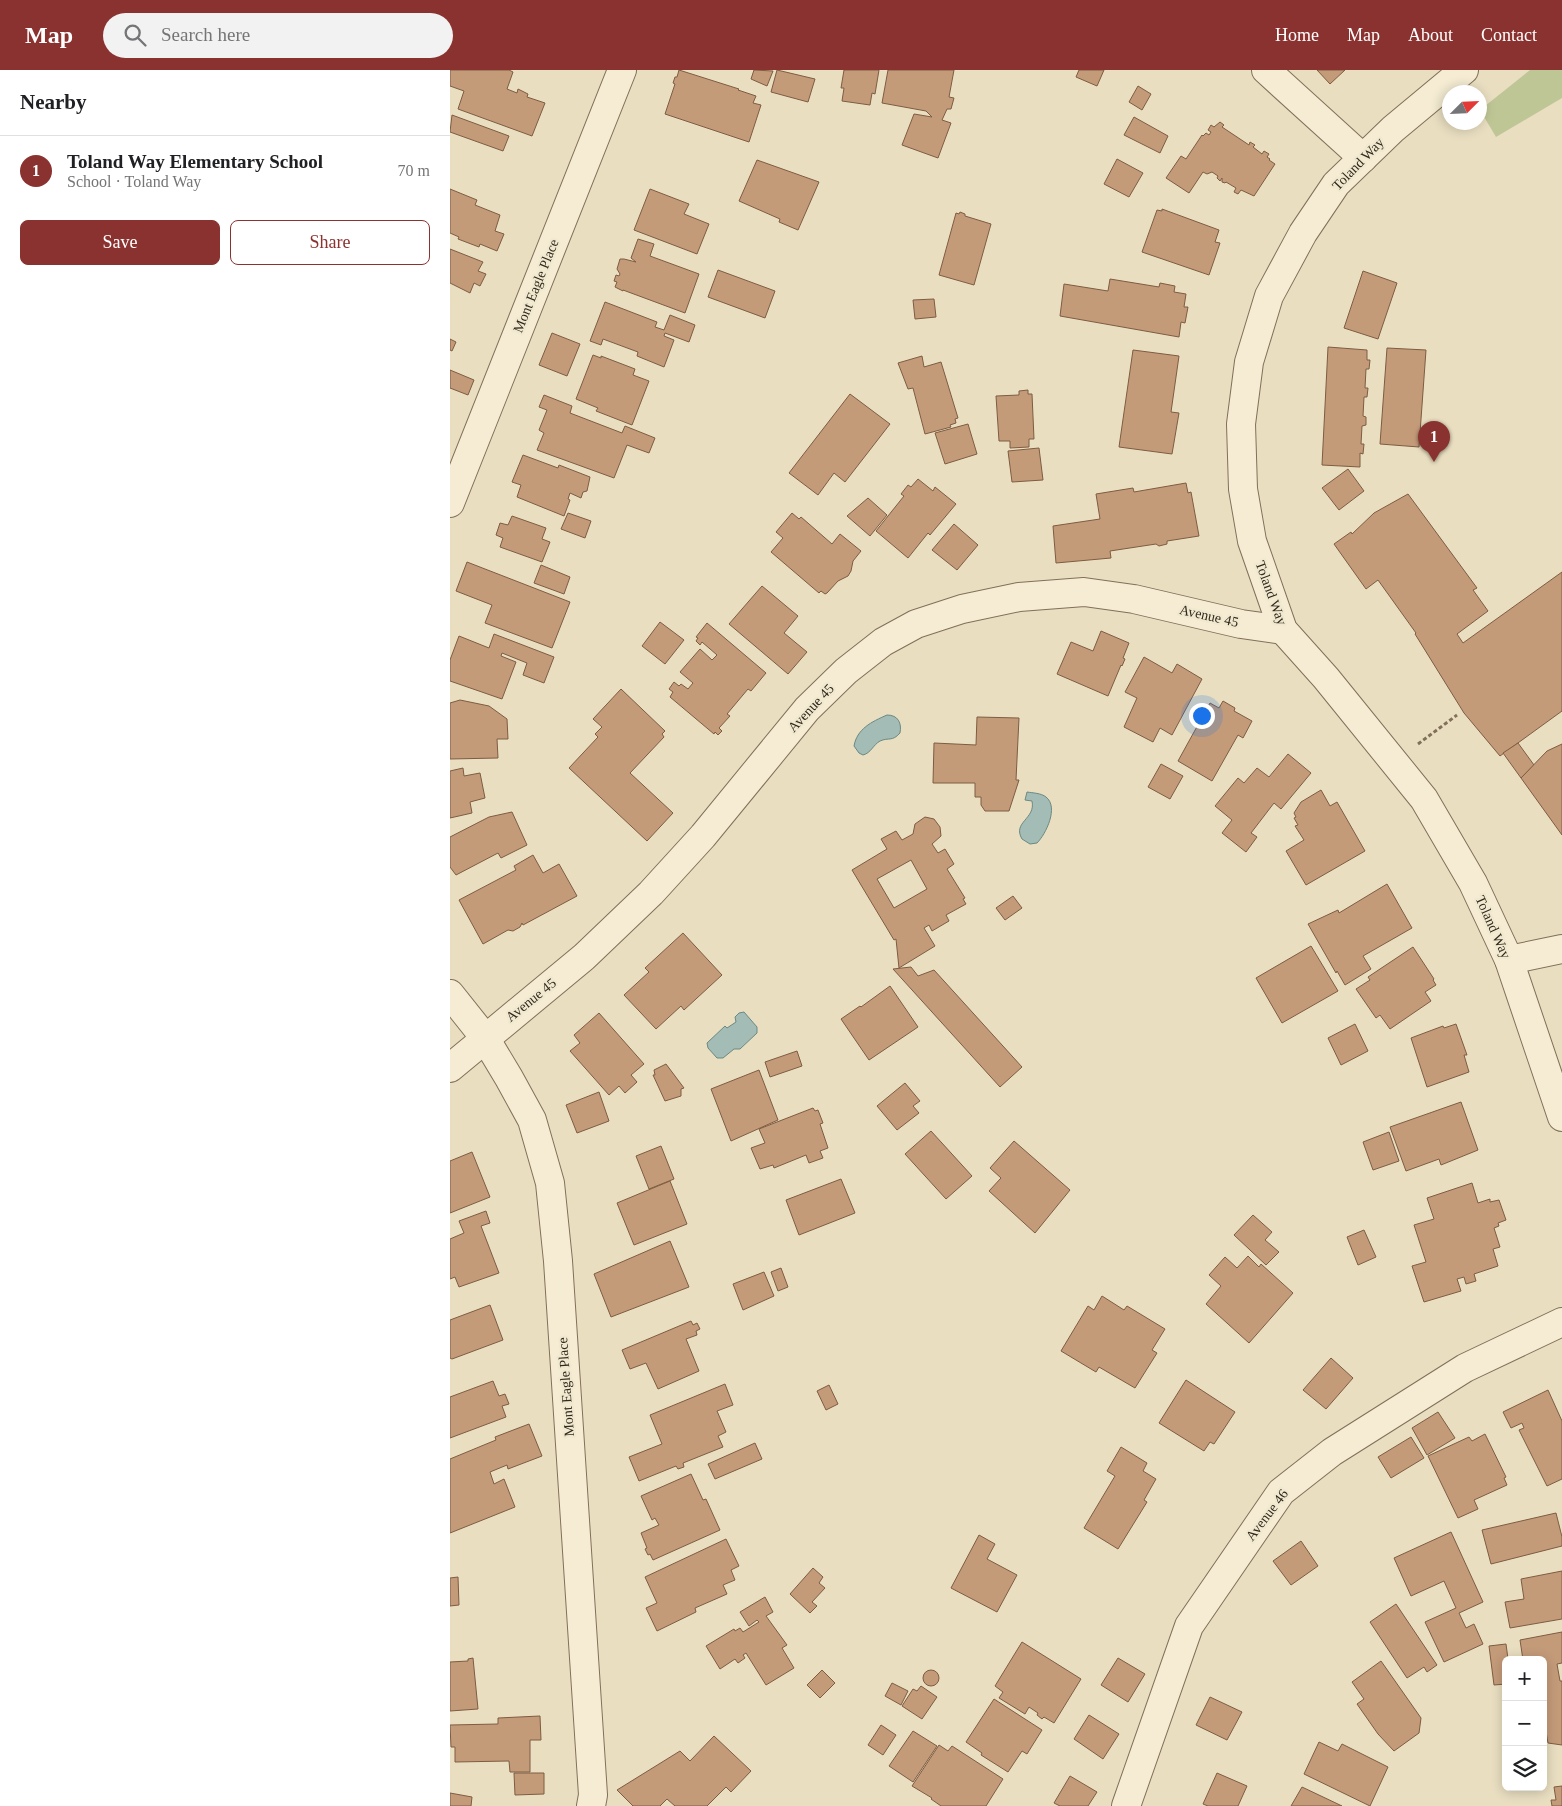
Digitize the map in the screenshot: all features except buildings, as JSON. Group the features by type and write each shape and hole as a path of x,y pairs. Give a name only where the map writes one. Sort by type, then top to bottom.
{"street":[{"name":"Mont Eagle Place","path":"450,503 622,70"},
{"path":"1266,70 1363,158"},
{"name":"Toland Way","path":"1464,70 1392,129 1336,184 1303,233 1269,296 1249,362 1241,424 1244,489 1252,541 1284,630 1326,678 1424,799 1473,884 1509,960 1562,1117"},
{"name":"Avenue 45","path":"450,1068 584,957 651,893 703,836 807,709 846,671 883,642 916,624 962,609 1019,597 1084,592 1134,599 1241,624 1284,630"},
{"path":"1509,960 1562,949"},
{"name":"Mont Eagle Place","path":"450,994 485,1038 510,1078 532,1120 550,1183 558,1261 592,1795 591,1806"},
{"name":"Avenue 46","path":"1126,1806 1189,1626 1281,1492 1332,1452 1466,1368 1562,1322"}],"path":[{"path":"1412,749 1457,715"}],"green space":[{"path":"1530,70 1562,70 1562,98 1496,137 1487,122 1487,104"}],"water":[{"path":"887,715 894,716 898,720 900,733 893,738 880,741 866,754 859,753 854,746 858,735 870,723"},
{"path":"1027,792 1037,793 1046,797 1050,801 1051,807 1050,820 1044,833 1037,843 1030,844 1022,839 1020,833 1020,828 1031,812 1032,807 1032,801 1025,800"},
{"path":"744,1012 757,1027 757,1033 740,1049 734,1049 723,1058 717,1058 708,1048 707,1043 725,1026 727,1028 736,1022 735,1017 739,1013"}],"place":[{"name":"Toland Way Elementary School","path":"1434,462"}]}
